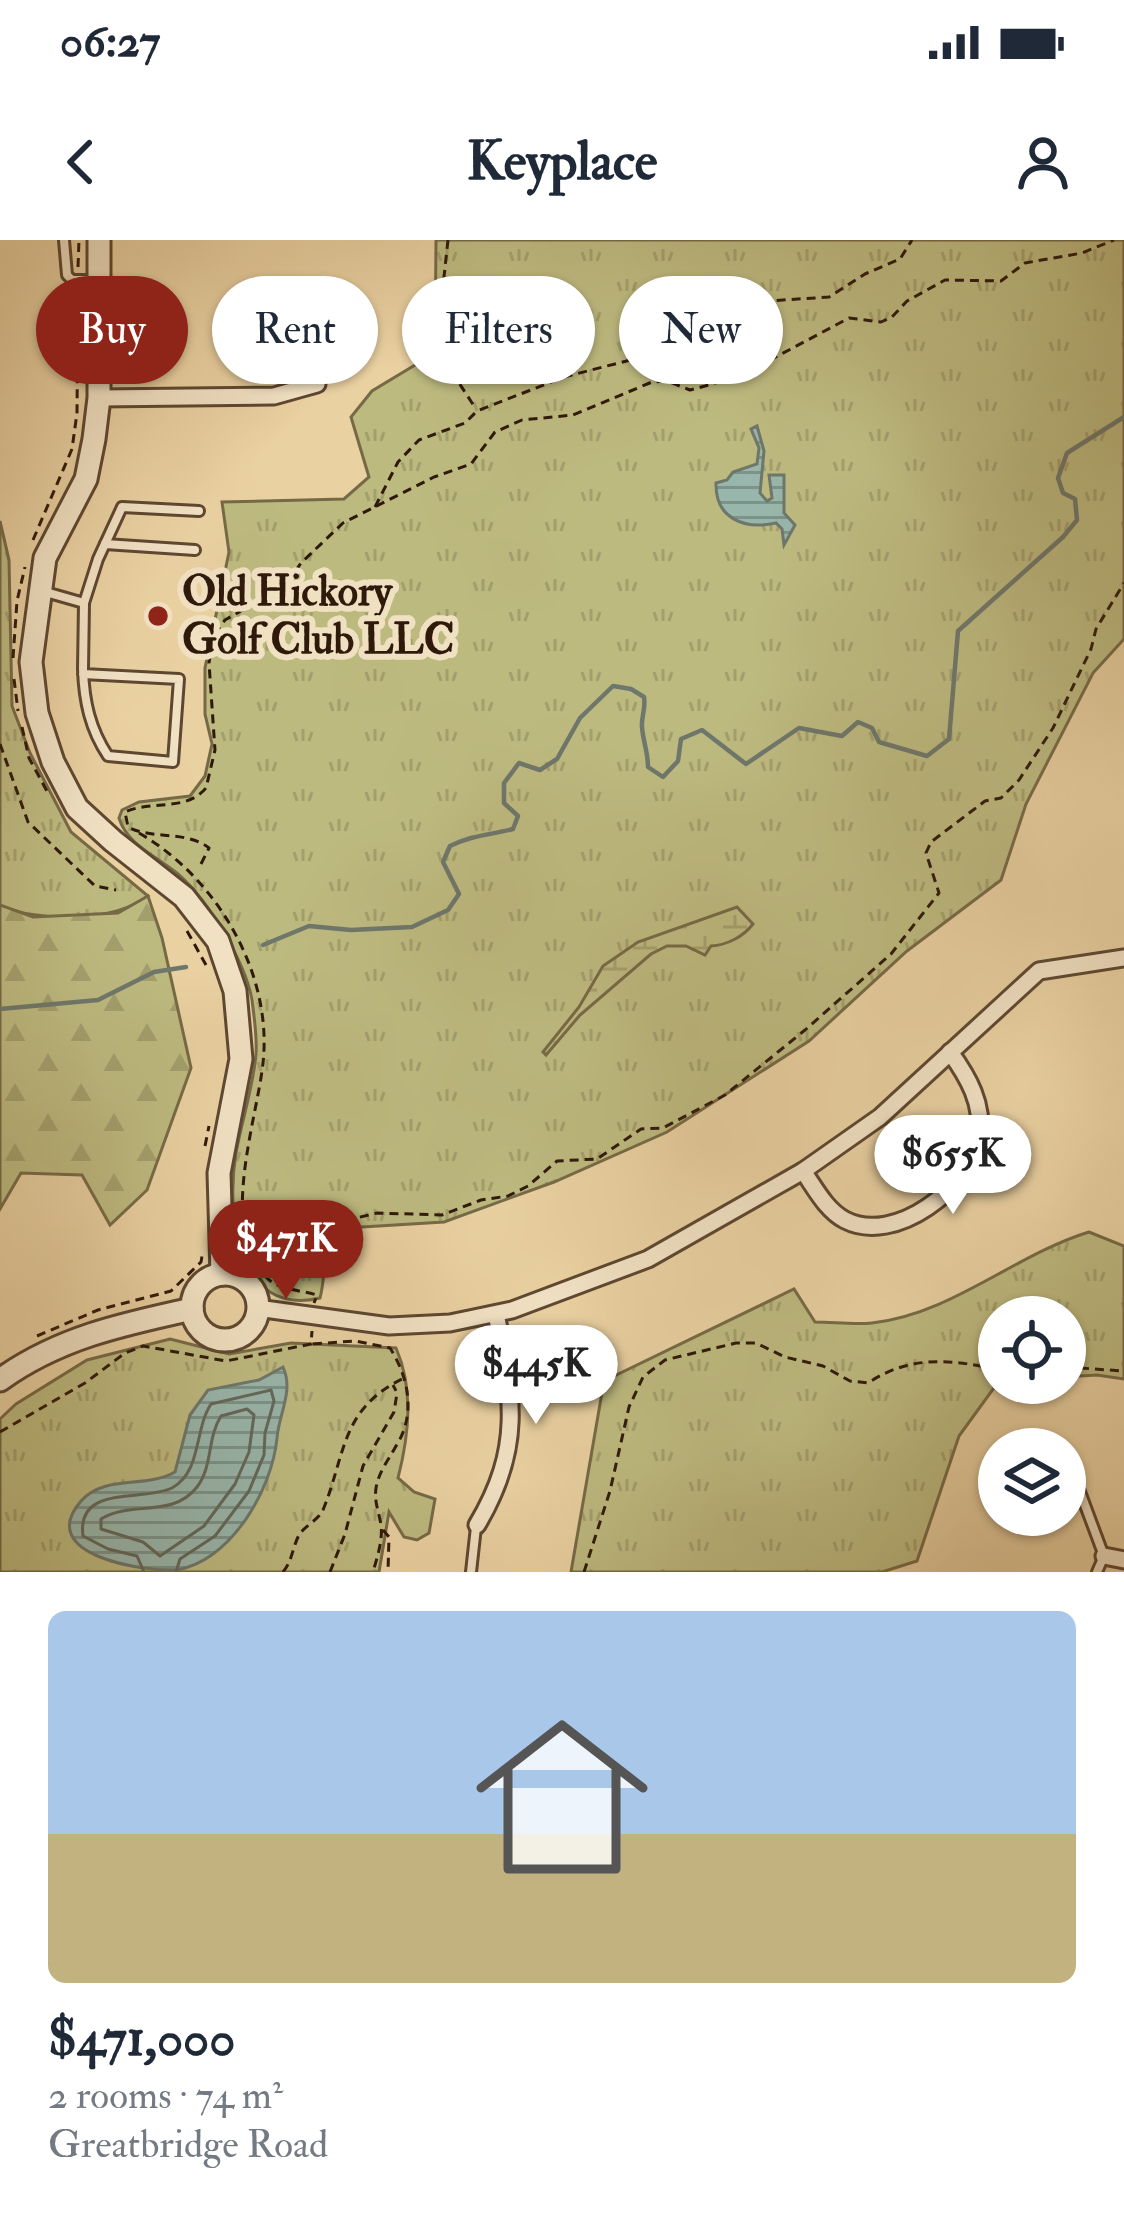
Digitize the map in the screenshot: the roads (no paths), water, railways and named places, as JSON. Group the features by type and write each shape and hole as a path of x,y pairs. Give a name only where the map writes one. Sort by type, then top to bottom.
{"street":[{"path":"99,240 99,276"},
{"path":"99,384 86,479 45,558 31,662 37,713 52,762 77,808 184,897 203,919 218,941 235,992 241,1059 219,1173 222,1274"},
{"path":"99,398 274,396 317,384"},
{"path":"257,1308 389,1326 450,1323 568,1292 648,1259 803,1172 880,1117 1039,971 1124,958"},
{"path":"803,1172 826,1205 844,1219 867,1226 898,1223 956,1183 974,1154 979,1122 969,1078 950,1052"},
{"path":"222,1274 244,1280 256,1296 257,1308 245,1333 221,1340 197,1325 192,1309 197,1289 222,1274"},
{"path":"0,1380 67,1342 117,1324 192,1309"},
{"path":"477,1526 497,1490 512,1418 513,1395 496,1314"},
{"path":"1101,1564 1124,1560"}],"lane":[{"path":"64,240 69,276"},
{"path":"83,674 179,680 173,762 108,756 84,700 83,674 84,603 122,508 199,511"},
{"path":"105,544 195,550"},
{"path":"40,591 84,603"},
{"path":"1086,1513 1101,1564"},
{"path":"471,1572 477,1526"}],"water":[{"path":"757,426 764,451 760,493 767,501 772,498 769,475 784,475 784,513 795,525 784,545 776,523 753,525 734,519 717,495 716,483 757,464 759,448 751,429"},
{"path":"283,1367 286,1393 267,1478 246,1519 216,1551 178,1570 141,1568 99,1556 71,1535 70,1520 91,1493 175,1472 190,1415 208,1390 259,1380"}],"waterway":[{"path":"263,945 309,926 412,927 448,910 459,894 443,862 450,846 513,829 518,816 504,803 504,783 519,763 540,770 557,759 580,718 613,686 644,697 642,727 648,767 663,777 678,761 681,739 702,730 746,764 799,728 842,736 858,722 872,728 879,742 927,756 949,739 958,631 1077,520 1075,499 1063,493 1058,478 1067,453 1124,417"},
{"path":"0,1009 98,1000 154,972 186,967"}],"place":[{"name":"Old Hickory Golf Club LLC","path":"158,616"}]}
